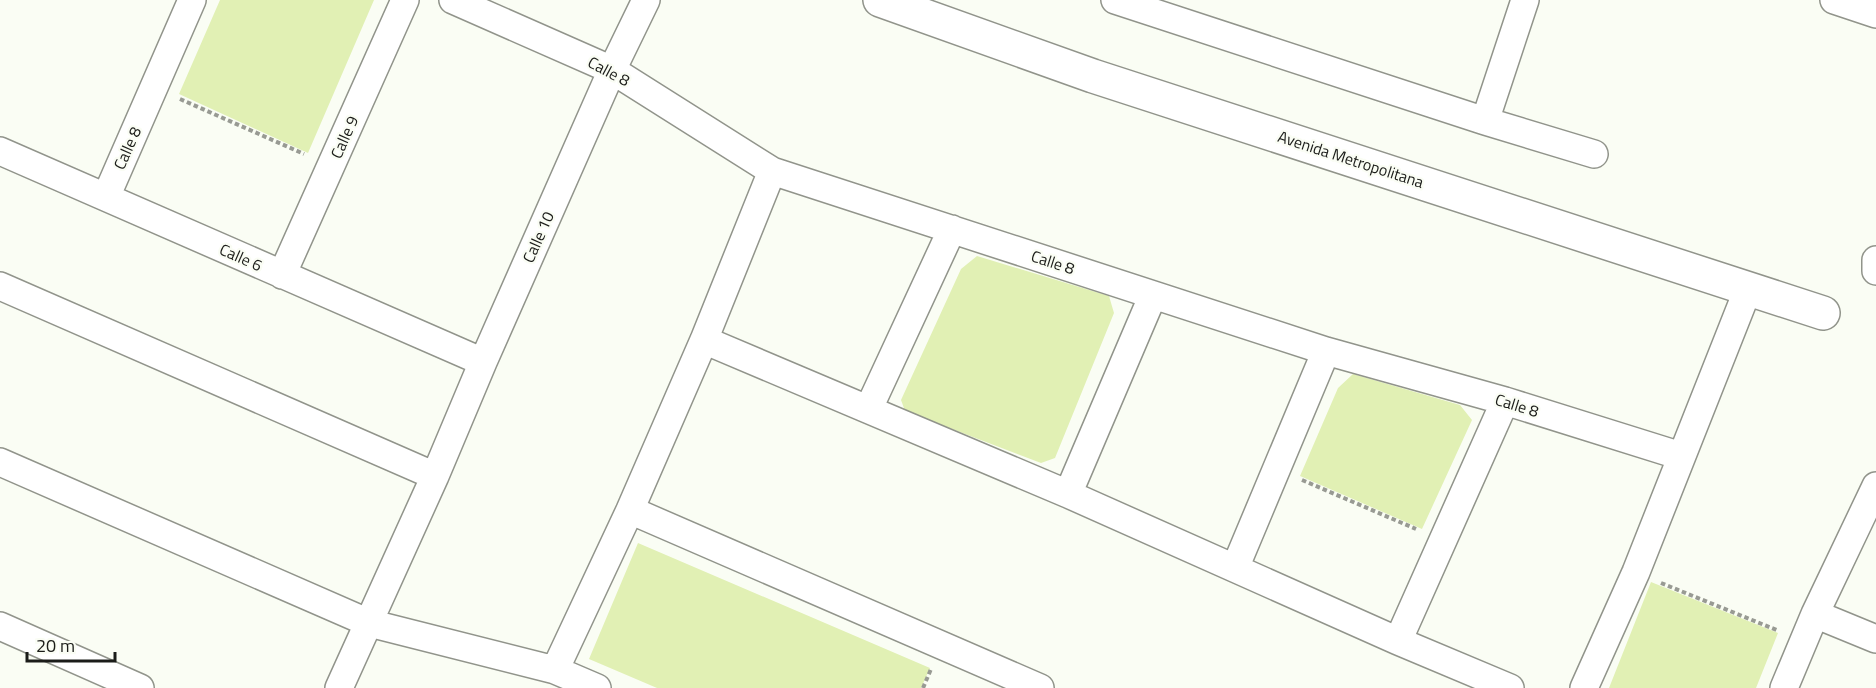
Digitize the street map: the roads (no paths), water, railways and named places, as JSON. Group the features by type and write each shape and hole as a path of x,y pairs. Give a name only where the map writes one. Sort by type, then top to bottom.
{"street":[{"name":"Calle 8","path":"106,197 192,0"},
{"name":"Calle 9","path":"282,274 405,0"},
{"name":"Calle 8","path":"453,0 612,70 772,171 1326,351 1505,401 1681,456"},
{"name":"Calle 10","path":"339,688 435,476 612,70 646,0"},
{"name":"Avenida Metropolitana","path":"880,0 1104,80 1823,313"},
{"path":"1485,121 1525,0"},
{"path":"1834,0 1876,14"},
{"path":"1129,2 1485,121 1594,154"},
{"name":"Calle 6","path":"0,151 483,362"},
{"path":"555,670 630,510 704,340 772,171"},
{"path":"869,408 952,229"},
{"path":"1876,260 1876,272"},
{"path":"0,286 435,476"},
{"path":"1584,688 1636,572 1748,289"},
{"path":"1068,494 1153,295"},
{"path":"704,340 869,408 1510,688"},
{"path":"1234,568 1326,351"},
{"path":"1398,641 1505,401"},
{"path":"0,462 369,623 555,670 597,688"},
{"path":"1784,688 1815,614 1876,486"},
{"path":"630,510 1040,688"},
{"path":"1815,614 1876,639"},
{"path":"0,626 140,688"}]}
